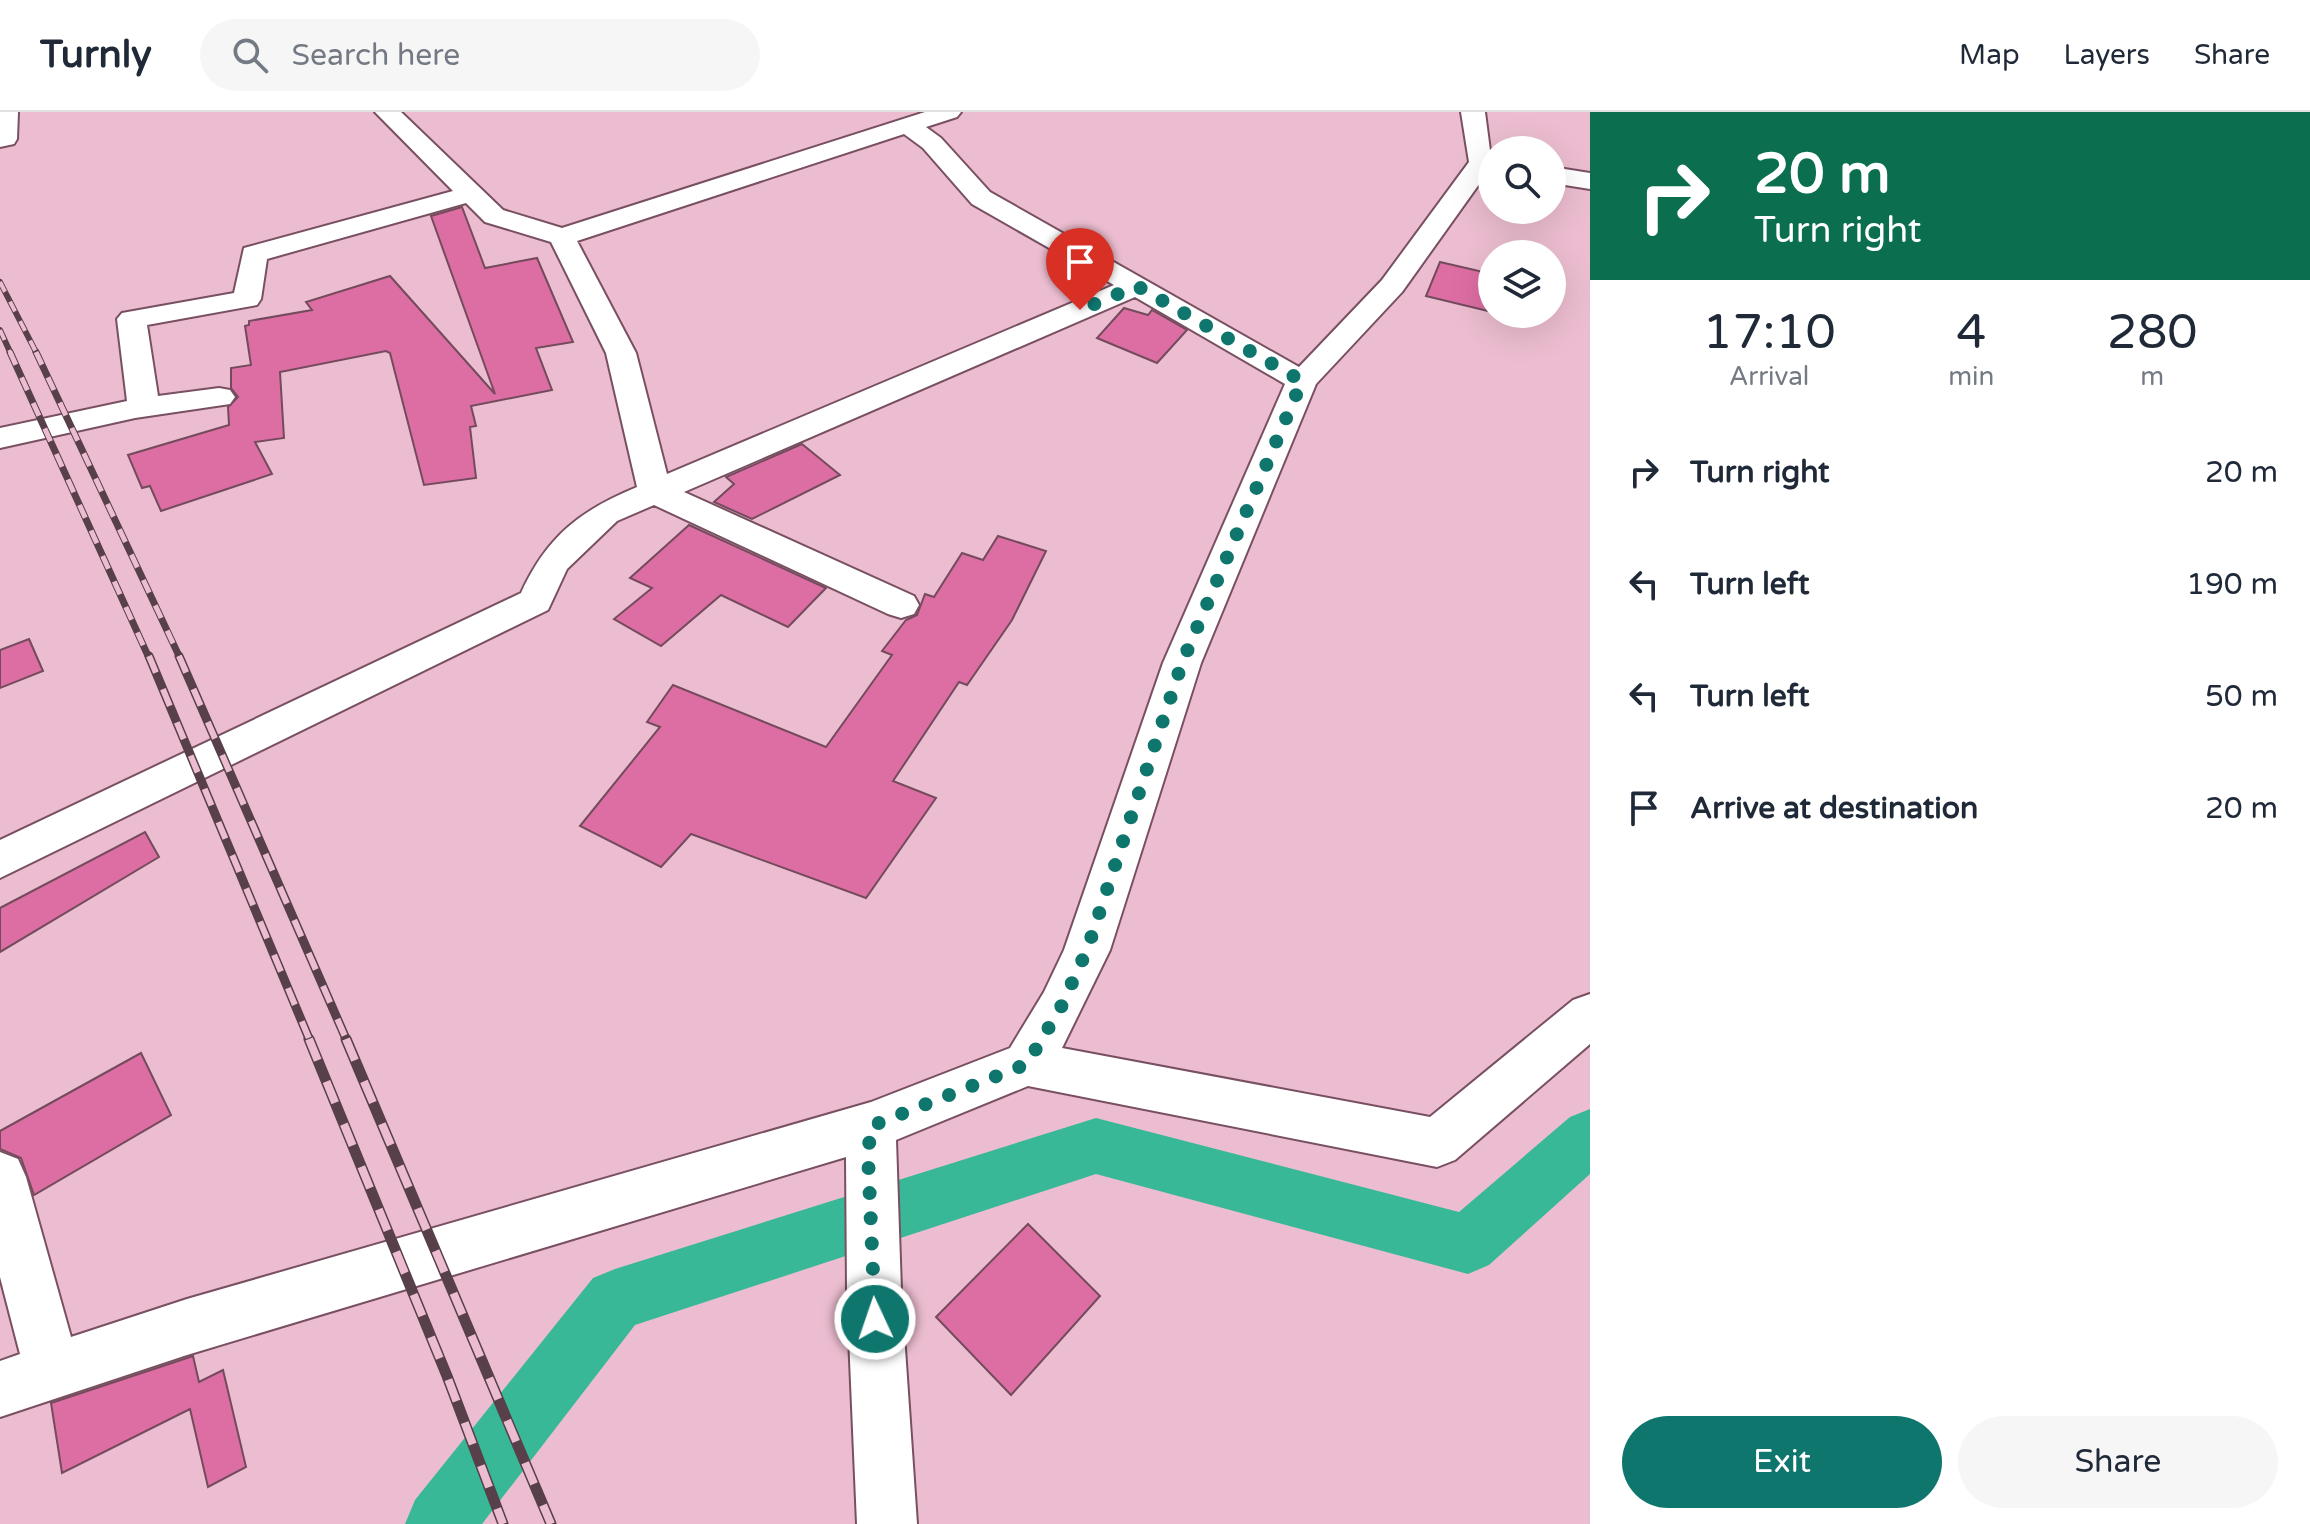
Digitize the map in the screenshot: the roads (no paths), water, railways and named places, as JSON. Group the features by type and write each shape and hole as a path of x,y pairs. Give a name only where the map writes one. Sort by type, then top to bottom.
{"street":[{"path":"0,140 5,139 6,112"},
{"path":"387,112 494,216 562,237 949,112"},
{"path":"1473,112 1480,136"},
{"path":"910,127 932,143 981,198 1302,381"},
{"path":"0,1389 187,1327 870,1140 1027,1064 1061,1007 1087,950 1182,663 1302,381 1392,286 1478,175"},
{"path":"1566,177 1590,181"},
{"path":"144,408 132,319 247,299 254,254 471,194"},
{"path":"562,237 621,353 655,492"},
{"path":"0,860 535,601 552,563 605,513 1137,286"},
{"path":"0,438 144,408 219,397"},
{"path":"655,492 901,605"},
{"path":"1027,1064 1437,1143 1590,1015"},
{"path":"870,1140 874,1290 887,1524"},
{"path":"0,1177 53,1373"}],"waterway":[{"path":"439,1524 615,1300 1096,1146 1468,1244 1590,1136"}],"railway":[{"path":"0,282 36,353"},
{"path":"0,330 11,354"},
{"path":"10,352 149,658"},
{"path":"36,353 180,658"},
{"path":"149,656 310,1041"},
{"path":"179,656 347,1041"},
{"path":"309,1039 447,1376 503,1524"},
{"path":"346,1039 551,1524"}]}
